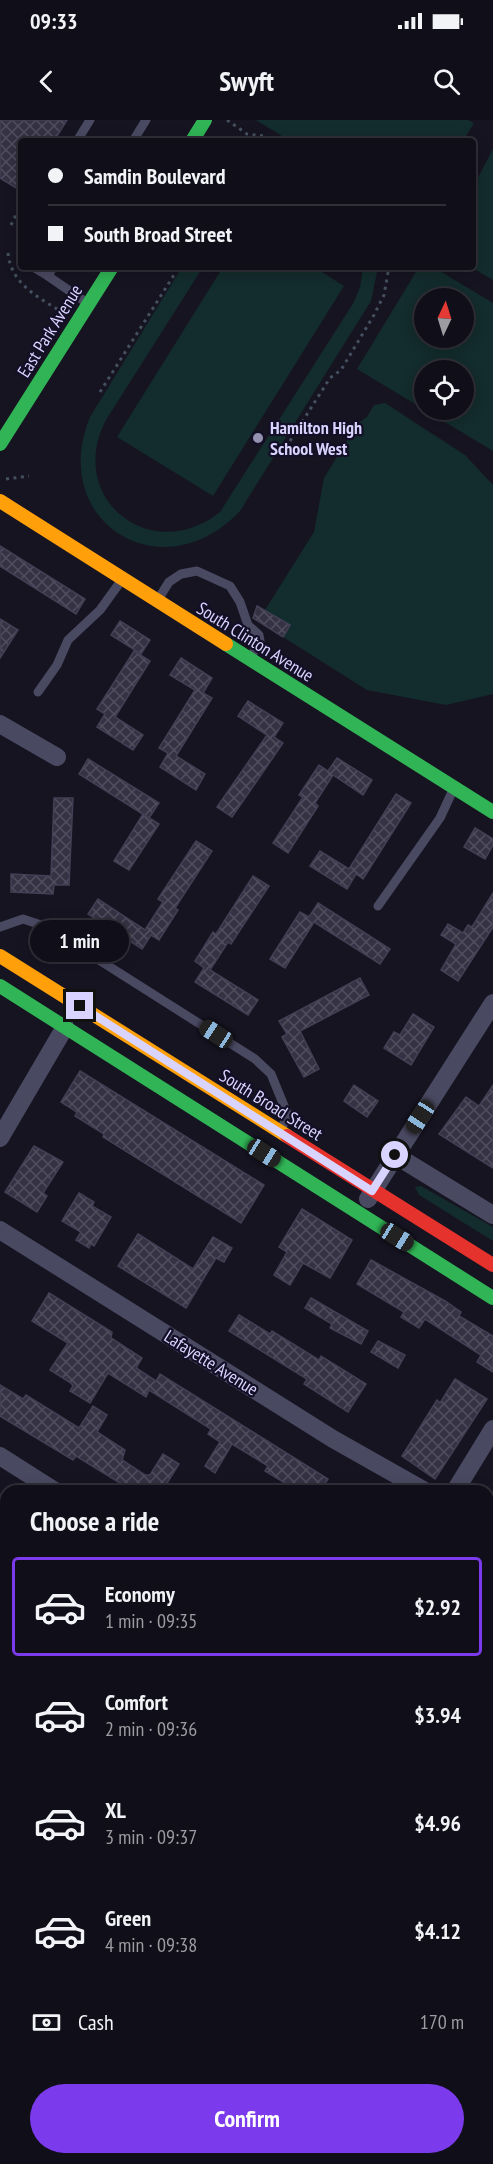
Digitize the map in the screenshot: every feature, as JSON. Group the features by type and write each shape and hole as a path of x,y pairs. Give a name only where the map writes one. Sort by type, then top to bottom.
{"main road":[{"path":"194,138 204,120"},
{"name":"East Park Avenue","path":"0,444 110,270"},
{"name":"South Clinton Avenue","path":"0,501 493,812"},
{"name":"South Broad Street","path":"0,956 493,1265"},
{"path":"0,986 493,1298"}],"street":[{"path":"0,724 57,758"},
{"path":"359,1213 493,1004"},
{"path":"0,1138 65,1027"},
{"path":"395,1155 493,1215"},
{"name":"Lafayette Avenue","path":"0,1230 333,1439 414,1485"},
{"path":"459,1485 493,1429"},
{"path":"0,1456 46,1485"}],"lane":[{"path":"78,138 90,120"},
{"path":"135,138 146,120"},
{"path":"50,271 89,304"},
{"path":"157,601 169,582 181,574 197,571 230,586 240,602 248,625 259,635 260,641 249,660"},
{"path":"38,692 57,665 62,647 100,610 122,579"},
{"path":"378,906 440,818 454,788"},
{"path":"0,927 23,919 46,927 255,1059 271,1074 287,1113 281,1132"}],"path":[{"path":"227,120 247,135 268,138"},
{"path":"100,392 177,270"},
{"path":"290,441 330,378 340,370 374,315 384,295 388,270"},
{"path":"6,479 29,476"}],"green space":[{"path":"256,120 468,120 474,123 465,138 285,138"},
{"path":"493,149 493,280 476,270 476,181"},
{"path":"180,270 201,270 106,420 96,449 97,475 106,498 122,516 143,528 167,532 194,527 220,512 354,302 360,287 363,270 377,270 371,301 240,511 210,535 178,546 147,545 120,535 98,515 84,488 81,455 90,417"},
{"path":"221,270 319,270 344,286 213,496 117,437"},
{"path":"417,270 438,270 468,288 414,288 414,348 474,348 474,292 493,303 493,451 442,420 474,420 474,360 414,360 414,403 357,369"},
{"path":"385,403 465,455 493,485 493,694 446,705 367,690 283,637 290,625 265,610 314,532 324,478 357,424 367,417 374,405"},
{"path":"421,1186 493,1227 493,1241 419,1195 415,1187"}],"building":[{"path":"0,120 67,120 56,138 18,138 18,189 0,178"},
{"path":"0,546 85,599 76,614 0,566"},
{"path":"257,606 290,625 283,637 253,618"},
{"path":"0,619 18,630 0,658"},
{"path":"120,621 150,640 141,654 111,635"},
{"path":"134,651 150,661 115,717 143,735 133,750 97,727 105,714 97,709"},
{"path":"181,658 212,678 203,693 212,698 176,756 205,774 196,790 160,767 168,753 159,748 195,690 170,675"},
{"path":"248,701 283,723 274,737 283,743 232,817 217,807 267,735 238,716"},
{"path":"337,758 372,780 363,795 333,775 315,803 318,806 288,853 273,843 303,797 299,795 319,765 328,771"},
{"path":"88,759 159,803 149,818 79,774"},
{"path":"396,794 411,803 363,879 356,874 347,889 310,866 320,851 349,869"},
{"path":"54,798 73,798 69,885 54,885 53,894 11,892 11,874 51,876"},
{"path":"143,814 159,824 129,870 114,861"},
{"path":"475,828 493,839 493,845 485,859 464,847"},
{"path":"196,841 212,851 175,908 178,910 159,940 151,935 142,949 88,914 98,899 145,930 163,902 158,899"},
{"path":"253,876 269,886 231,944 228,942 210,970 258,1000 248,1015 195,982 204,968 195,961 213,932 216,934"},
{"path":"493,893 493,927 458,981 441,970 456,944 441,935 448,924 463,933 468,925 472,927"},
{"path":"318,903 390,949 380,964 314,922 285,968 270,959 300,912 309,917"},
{"path":"360,978 369,995 300,1031 319,1069 304,1077 282,1037 287,1034 279,1021"},
{"path":"413,1014 434,1027 411,1065 384,1048 394,1032 400,1035"},
{"path":"80,1071 264,1185 241,1223 103,1137 104,1134 75,1116 77,1112 61,1102"},
{"path":"354,1085 378,1101 367,1117 344,1101"},
{"path":"493,1085 493,1168 439,1134 466,1097 479,1106"},
{"path":"34,1146 63,1162 43,1193 47,1196 37,1212 5,1192"},
{"path":"79,1193 94,1202 92,1206 111,1217 94,1246 91,1244 89,1248 76,1240 81,1232 62,1221"},
{"path":"302,1209 352,1240 330,1278 303,1263 290,1285 274,1275 287,1252 279,1247"},
{"path":"138,1234 193,1269 213,1237 232,1248 224,1262 216,1258 186,1308 118,1266"},
{"path":"371,1260 445,1301 461,1312 459,1316 493,1336 493,1372 477,1362 481,1355 425,1319 419,1328 401,1317 404,1312 357,1284"},
{"path":"49,1293 112,1332 111,1338 142,1358 136,1368 156,1381 160,1374 328,1479 324,1485 288,1485 265,1471 268,1466 232,1444 215,1473 205,1466 220,1442 208,1434 211,1429 149,1390 146,1397 108,1373 90,1403 70,1391 73,1386 71,1383 50,1370 68,1343 32,1321"},
{"path":"311,1298 368,1331 361,1344 330,1328 332,1324 305,1308"},
{"path":"239,1315 270,1334 272,1331 319,1360 321,1356 366,1384 348,1412 304,1384 307,1379 229,1331"},
{"path":"378,1341 405,1355 398,1368 371,1352"},
{"path":"455,1379 487,1399 435,1479 402,1456 437,1400 440,1403"},
{"path":"0,1385 23,1399 26,1395 79,1428 93,1406 107,1415 97,1432 125,1450 122,1460 145,1475 150,1475 163,1454 179,1464 166,1485 123,1485 76,1456 73,1460 0,1416"}],"traffic: fast":[{"path":"194,138 205,120"},
{"path":"0,444 110,270"},
{"path":"226,644 493,812"},
{"path":"0,986 493,1298"}],"traffic: slow":[{"path":"0,501 226,644"},
{"path":"0,956 287,1136"}],"traffic: jam":[{"path":"287,1136 493,1265"}],"place":[{"name":"Hamilton High School West","path":"258,438"}],"route":[{"path":"80,1006 372,1191 395,1155"}]}
